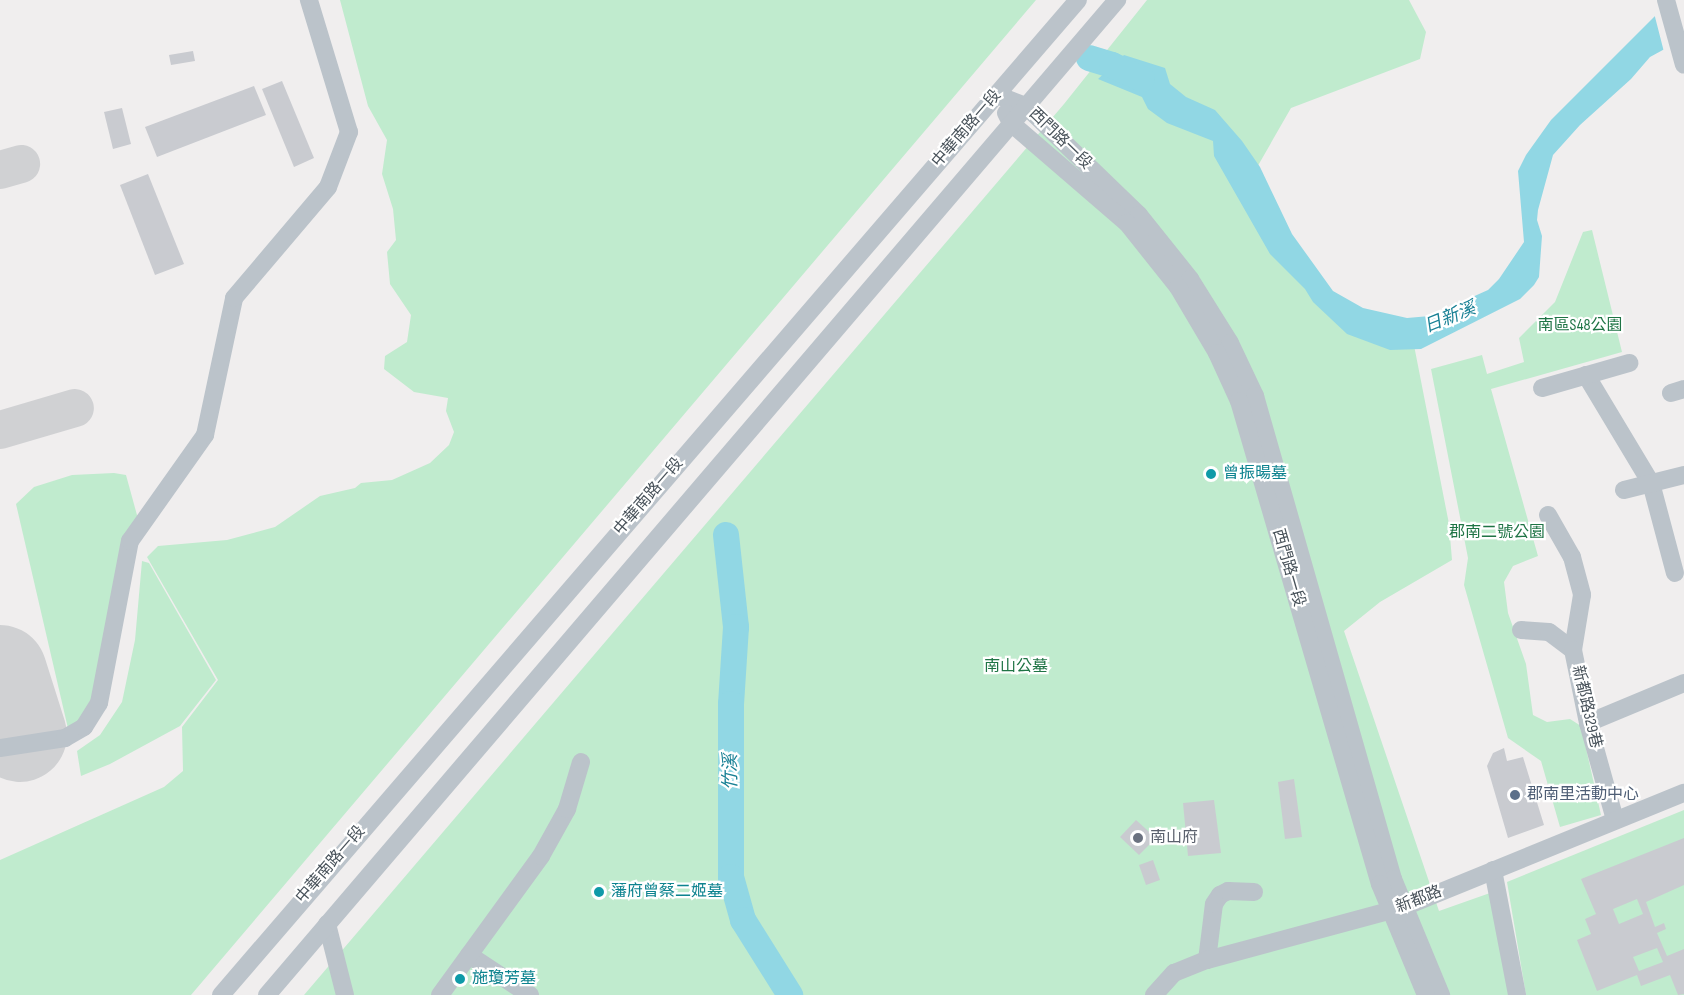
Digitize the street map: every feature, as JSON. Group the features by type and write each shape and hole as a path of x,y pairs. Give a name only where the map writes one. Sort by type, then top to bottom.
{"street":[{"path":"0,748 64,738 84,727 99,703 130,541 205,435 234,298 328,187 349,132 309,0"},
{"name":"中華南路一段","path":"221,995 1078,0"},
{"name":"中華南路一段","path":"267,995 1118,0"},
{"path":"1666,0 1684,65"},
{"name":"西門路一段","path":"997,95 1026,106 1139,215 1183,270 1230,344 1255,396 1393,879 1397,909 1426,995"},
{"name":"西門路一段","path":"997,95 1011,123 1127,223 1178,287 1217,353 1239,401 1359,819 1397,909 1441,995"},
{"path":"1542,388 1629,363"},
{"path":"1586,375 1651,483 1675,573"},
{"path":"1624,490 1684,475"},
{"path":"1548,515 1572,557 1582,595 1573,650"},
{"name":"新都路329巷","path":"1521,630 1549,632 1573,650 1588,723 1615,820"},
{"path":"1588,723 1684,683"},
{"path":"440,995 541,856 567,809 580,762"},
{"name":"新都路","path":"1154,995 1174,973 1207,960 1397,909 1684,793"},
{"path":"1493,870 1517,995"},
{"path":"1207,960 1214,904 1220,895 1228,891 1254,892"},
{"path":"327,924 345,995"},
{"path":"469,955 530,995"}],"green space":[{"path":"340,0 1036,0 191,995 0,995 0,860 164,787 183,771 182,727 218,680 147,557 158,546 227,540 275,527 320,496 355,488 361,483 392,480 430,463 449,445 454,432 446,411 448,398 414,392 384,369 385,356 407,342 411,315 390,284 387,252 396,240 393,209 382,174 387,140 368,106"},
{"name":"南山公墓","path":"1147,0 1409,0 1426,32 1420,59 1291,108 1252,176 1323,300 1412,335 1449,524 1452,560 1380,602 1344,631 1439,911 1490,893 1512,995 304,995 1064,104"},
{"name":"郡南二號公園","path":"1592,230 1622,352 1491,389 1538,556 1513,566 1504,582 1508,613 1526,664 1533,715 1547,722 1570,719 1581,726 1601,815 1560,827 1541,761 1508,738 1464,585 1468,558 1431,369 1482,355 1487,374 1524,362 1519,338 1555,302 1583,232"},
{"path":"114,473 126,475 140,526 117,653 70,737 16,504 34,487 72,475"},
{"path":"142,561 149,563 216,680 180,726 110,764 81,776 77,751 100,735 122,702 135,640"},
{"path":"1684,810 1684,995 1526,995 1507,882"}],"water":[{"path":"1684,0 1672,45 1650,57 1631,79 1580,125 1553,155 1538,210 1537,220 1542,236 1539,277 1534,285 1520,299 1421,349 1390,350 1347,334 1313,302 1305,289 1270,254 1214,156 1213,141 1167,123 1148,109 1142,97 1098,79 1124,55 1165,68 1170,84 1186,97 1215,110 1242,141 1260,167 1292,234 1333,291 1363,308 1407,318 1430,316 1488,290 1499,279 1524,242 1518,171 1526,155 1551,120 1666,5"}],"pier":[{"path":"1662,0 1684,0 1684,43 1664,52 1654,13 1663,4"}],"building":[{"path":"193,51 195,61 171,65 169,55"},
{"path":"282,81 314,158 294,167 262,89"},
{"path":"254,86 266,115 157,157 145,127"},
{"path":"122,108 131,144 113,149 104,112"},
{"path":"148,174 184,264 155,275 120,185"},
{"name":"郡南里活動中心","path":"1504,748 1507,761 1523,757 1544,825 1508,838 1487,766 1493,753"},
{"path":"1294,779 1302,837 1285,839 1278,782"},
{"path":"1214,800 1221,853 1188,856 1183,803"},
{"name":"南山府","path":"1136,820 1156,838 1139,855 1120,837"},
{"path":"1684,838 1684,885 1646,902 1655,927 1664,923 1666,929 1657,933 1667,956 1684,949 1684,994 1678,995 1670,975 1641,986 1637,975 1597,991 1577,940 1591,934 1585,919 1596,914 1581,879","holes":["1637,899 1643,914 1619,924 1613,909","1657,948 1663,962 1639,971 1633,957"]},
{"path":"1153,860 1160,880 1146,885 1139,865"}],"waterway":[{"name":"日新溪","path":"1089,58 1112,65 1142,79"},
{"name":"竹溪","path":"726,535 736,627 731,704 731,877 743,920 790,995"}],"taxiway":[{"path":"0,170 21,164"},
{"path":"0,430 75,408"}],"runway":[{"path":"0,672 20,735"}],"place":[{"name":"曾振暘墓","path":"1211,474"},
{"name":"郡南里活動中心","path":"1515,795"},
{"name":"南山府","path":"1138,838"},
{"name":"藩府曾蔡二姬墓","path":"599,892"},
{"name":"施瓊芳墓","path":"460,979"}],"park label":[{"name":"南區S48公園","path":"1580,326"}]}
